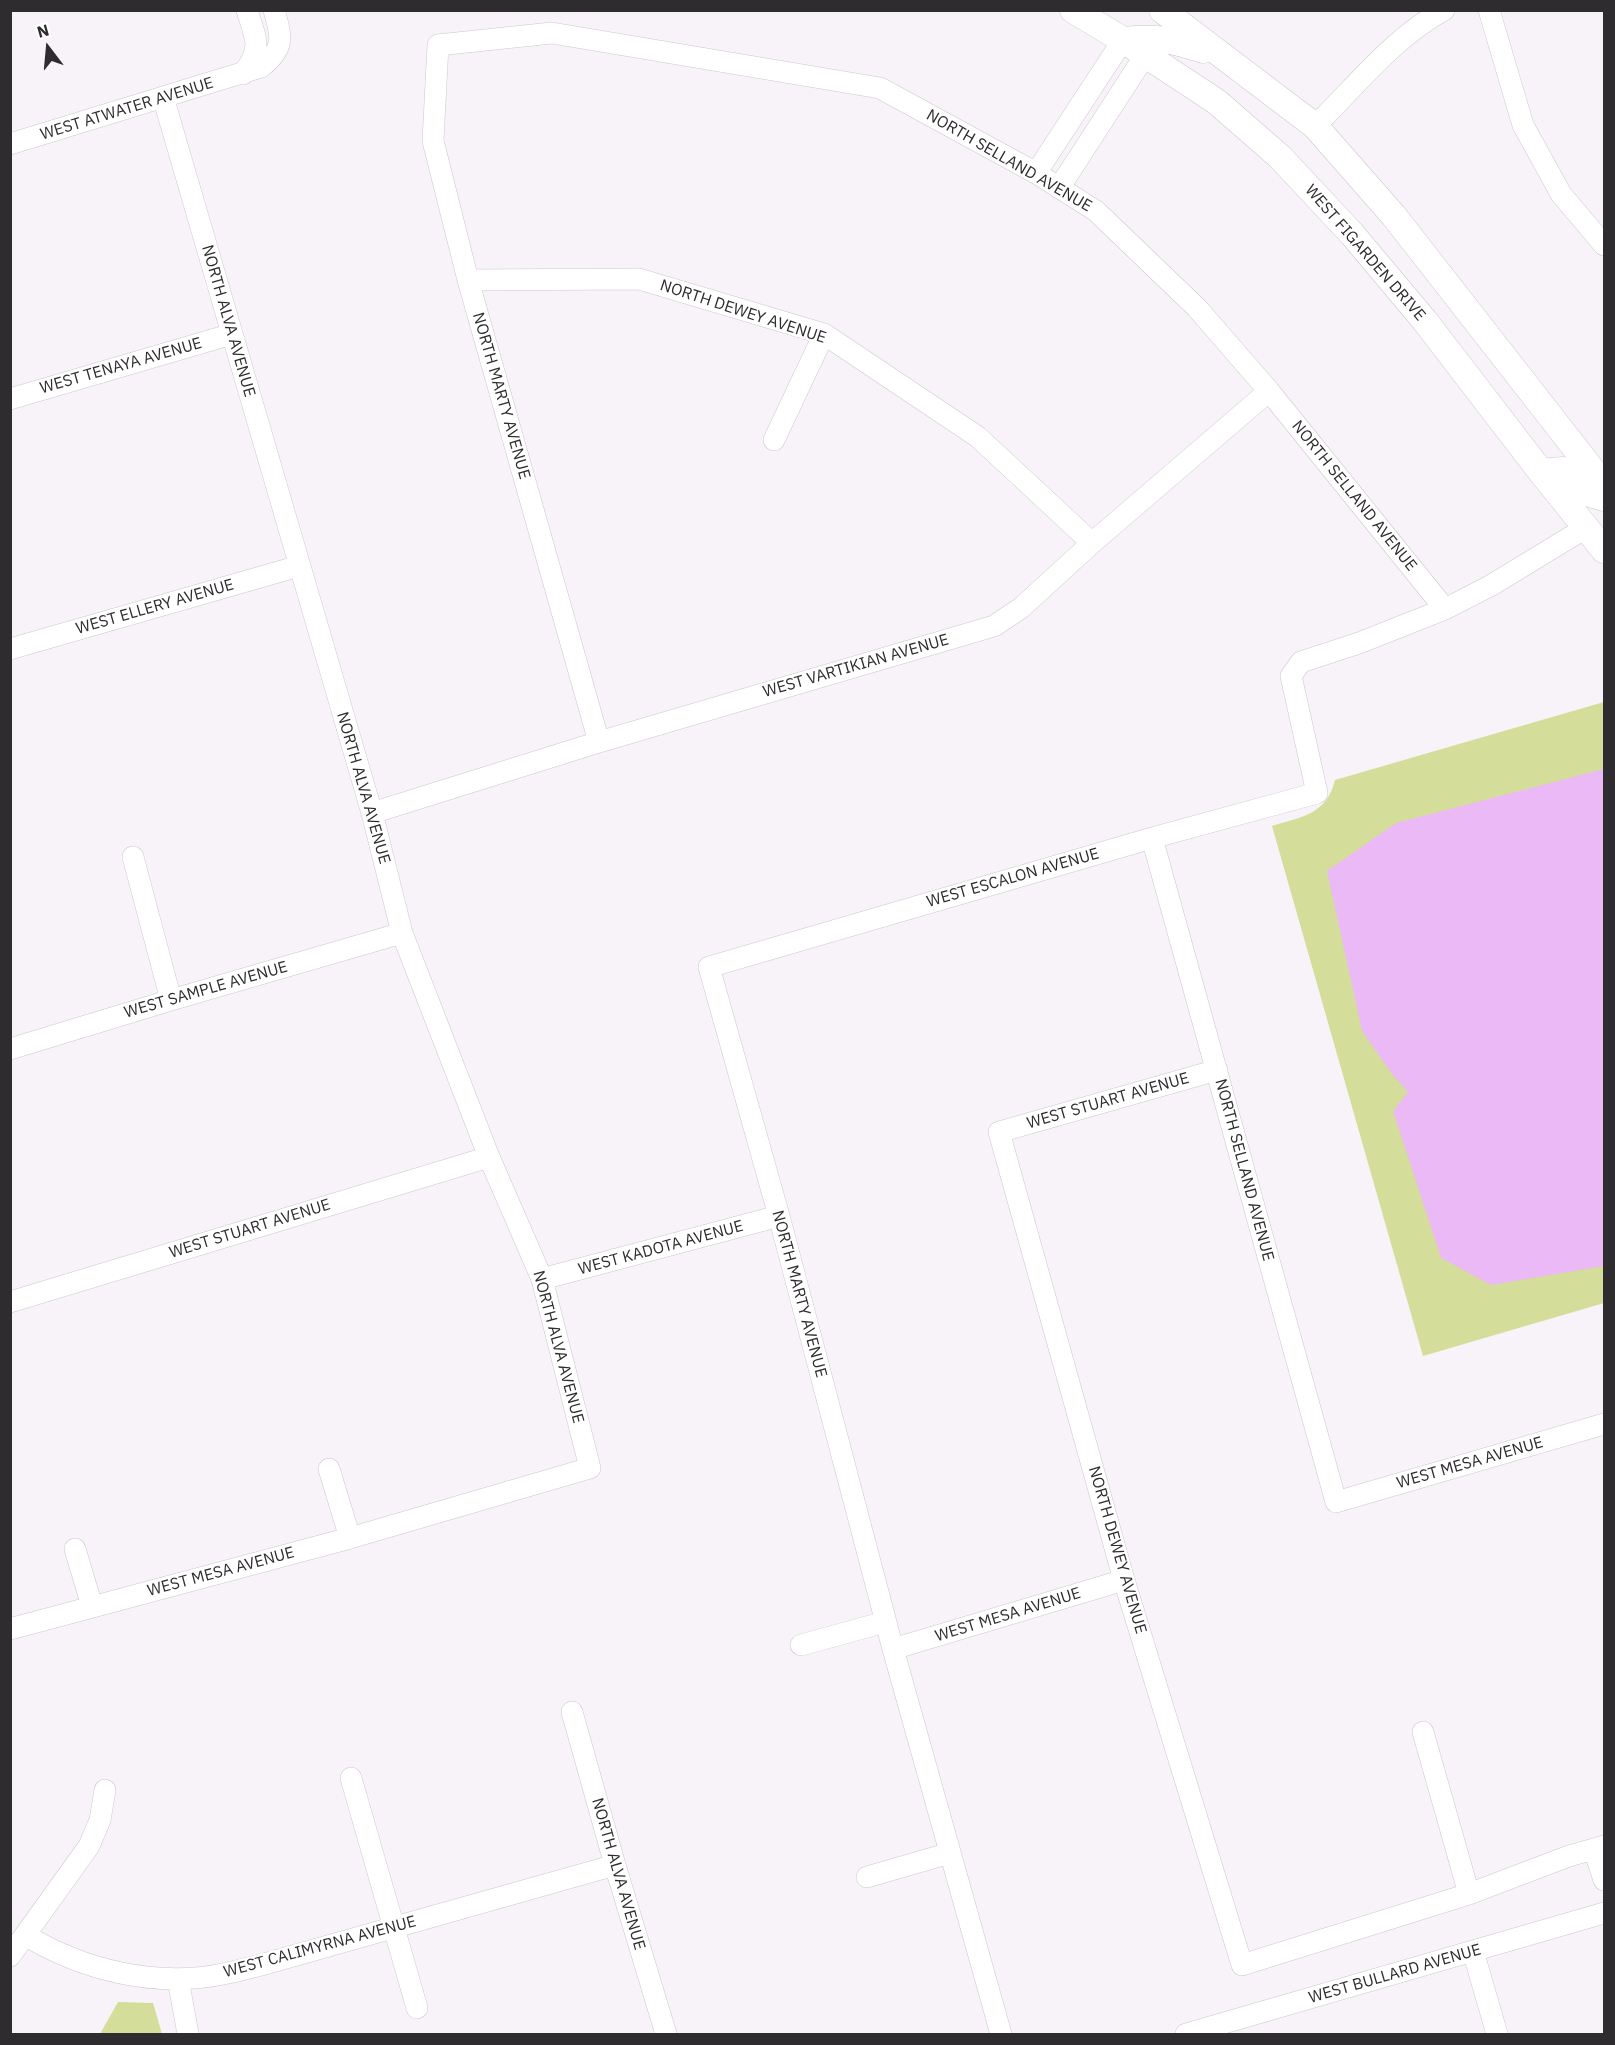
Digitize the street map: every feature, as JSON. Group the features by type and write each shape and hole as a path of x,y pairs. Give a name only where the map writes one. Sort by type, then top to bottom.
{"main road":[{"name":"WEST FIGARDEN DRIVE","path":"1073,10 1146,54 1217,102 1288,165 1353,234 1425,321 1541,472 1596,528 1605,550"},
{"path":"1162,10 1316,126 1394,216 1605,485"},
{"path":"1124,40 1154,37 1173,40 1224,56"},
{"path":"1541,472 1563,470 1587,493 1605,498"}],"street":[{"path":"243,74 254,60 257,51 247,10"},
{"path":"243,74 261,67 274,57 280,44 281,34 274,10"},
{"path":"1316,126 1403,38 1419,16 1444,10"},
{"path":"1489,10 1523,125 1561,194 1605,245"},
{"name":"NORTH SELLAND AVENUE","path":"438,45 552,33 880,88 1036,173 1096,211 1197,308 1269,391 1445,609"},
{"path":"1036,173 1124,40"},
{"name":"NORTH MARTY AVENUE","path":"438,45 433,141 468,280 599,742"},
{"path":"1059,188 1146,54"},
{"name":"WEST ATWATER AVENUE","path":"10,144 243,74"},
{"name":"NORTH ALVA AVENUE","path":"163,97 372,813 402,933 489,1157 543,1279 590,1468"},
{"name":"NORTH DEWEY AVENUE","path":"468,280 639,279 824,334 978,437 1092,543"},
{"name":"WEST TENAYA AVENUE","path":"10,399 232,334"},
{"path":"774,440 824,334"},
{"name":"WEST VARTIKIAN AVENUE","path":"372,813 599,742 994,626 1021,608 1092,543 1269,391"},
{"path":"1445,609 1596,528"},
{"name":"WEST ELLERY AVENUE","path":"10,649 299,566"},
{"name":"WEST ESCALON AVENUE","path":"709,967 1152,838 1317,793 1291,676 1301,662 1359,643 1445,609"},
{"name":"NORTH SELLAND AVENUE","path":"1152,838 1336,1502"},
{"path":"133,857 171,1000"},
{"name":"WEST SAMPLE AVENUE","path":"10,1049 402,933"},
{"name":"NORTH MARTY AVENUE","path":"709,967 779,1216 885,1622 1001,2034"},
{"name":"WEST STUART AVENUE","path":"999,1132 1217,1070"},
{"name":"NORTH DEWEY AVENUE","path":"999,1132 1124,1580 1242,1965 1469,1894"},
{"name":"WEST STUART AVENUE","path":"10,1302 489,1157"},
{"name":"WEST KADOTA AVENUE","path":"543,1279 779,1216"},
{"name":"WEST MESA AVENUE","path":"1336,1502 1605,1424"},
{"name":"WEST MESA AVENUE","path":"10,1629 350,1538 590,1468"},
{"path":"329,1469 350,1538"},
{"path":"75,1549 92,1606"},
{"name":"WEST MESA AVENUE","path":"893,1649 1124,1580"},
{"path":"801,1645 885,1622"},
{"name":"NORTH ALVA AVENUE","path":"572,1712 666,2034"},
{"path":"1424,1732 1469,1894 1558,1860 1599,1848 1605,1880"},
{"path":"351,1778 417,2008"},
{"path":"10,1956 89,1846 100,1820 105,1790"},
{"path":"867,1877 950,1853"},
{"name":"WEST CALIMYRNA AVENUE","path":"25,1935 83,1964 129,1975 178,1979 221,1975 615,1865"},
{"name":"WEST BULLARD AVENUE","path":"1186,2034 1243,2026 1473,1951 1605,1913"},
{"path":"1473,1951 1497,2034"},
{"path":"178,1979 188,2034"}],"green space":[{"path":"1604,702 1604,1303 1423,1356 1272,826 1303,816 1319,807 1326,800 1335,780"},
{"path":"118,2002 153,2003 162,2034 100,2034"}],"shaded area":[{"path":"1604,769 1604,1266 1491,1285 1441,1258 1393,1111 1408,1092 1392,1074 1362,1031 1327,871 1396,823"}]}
